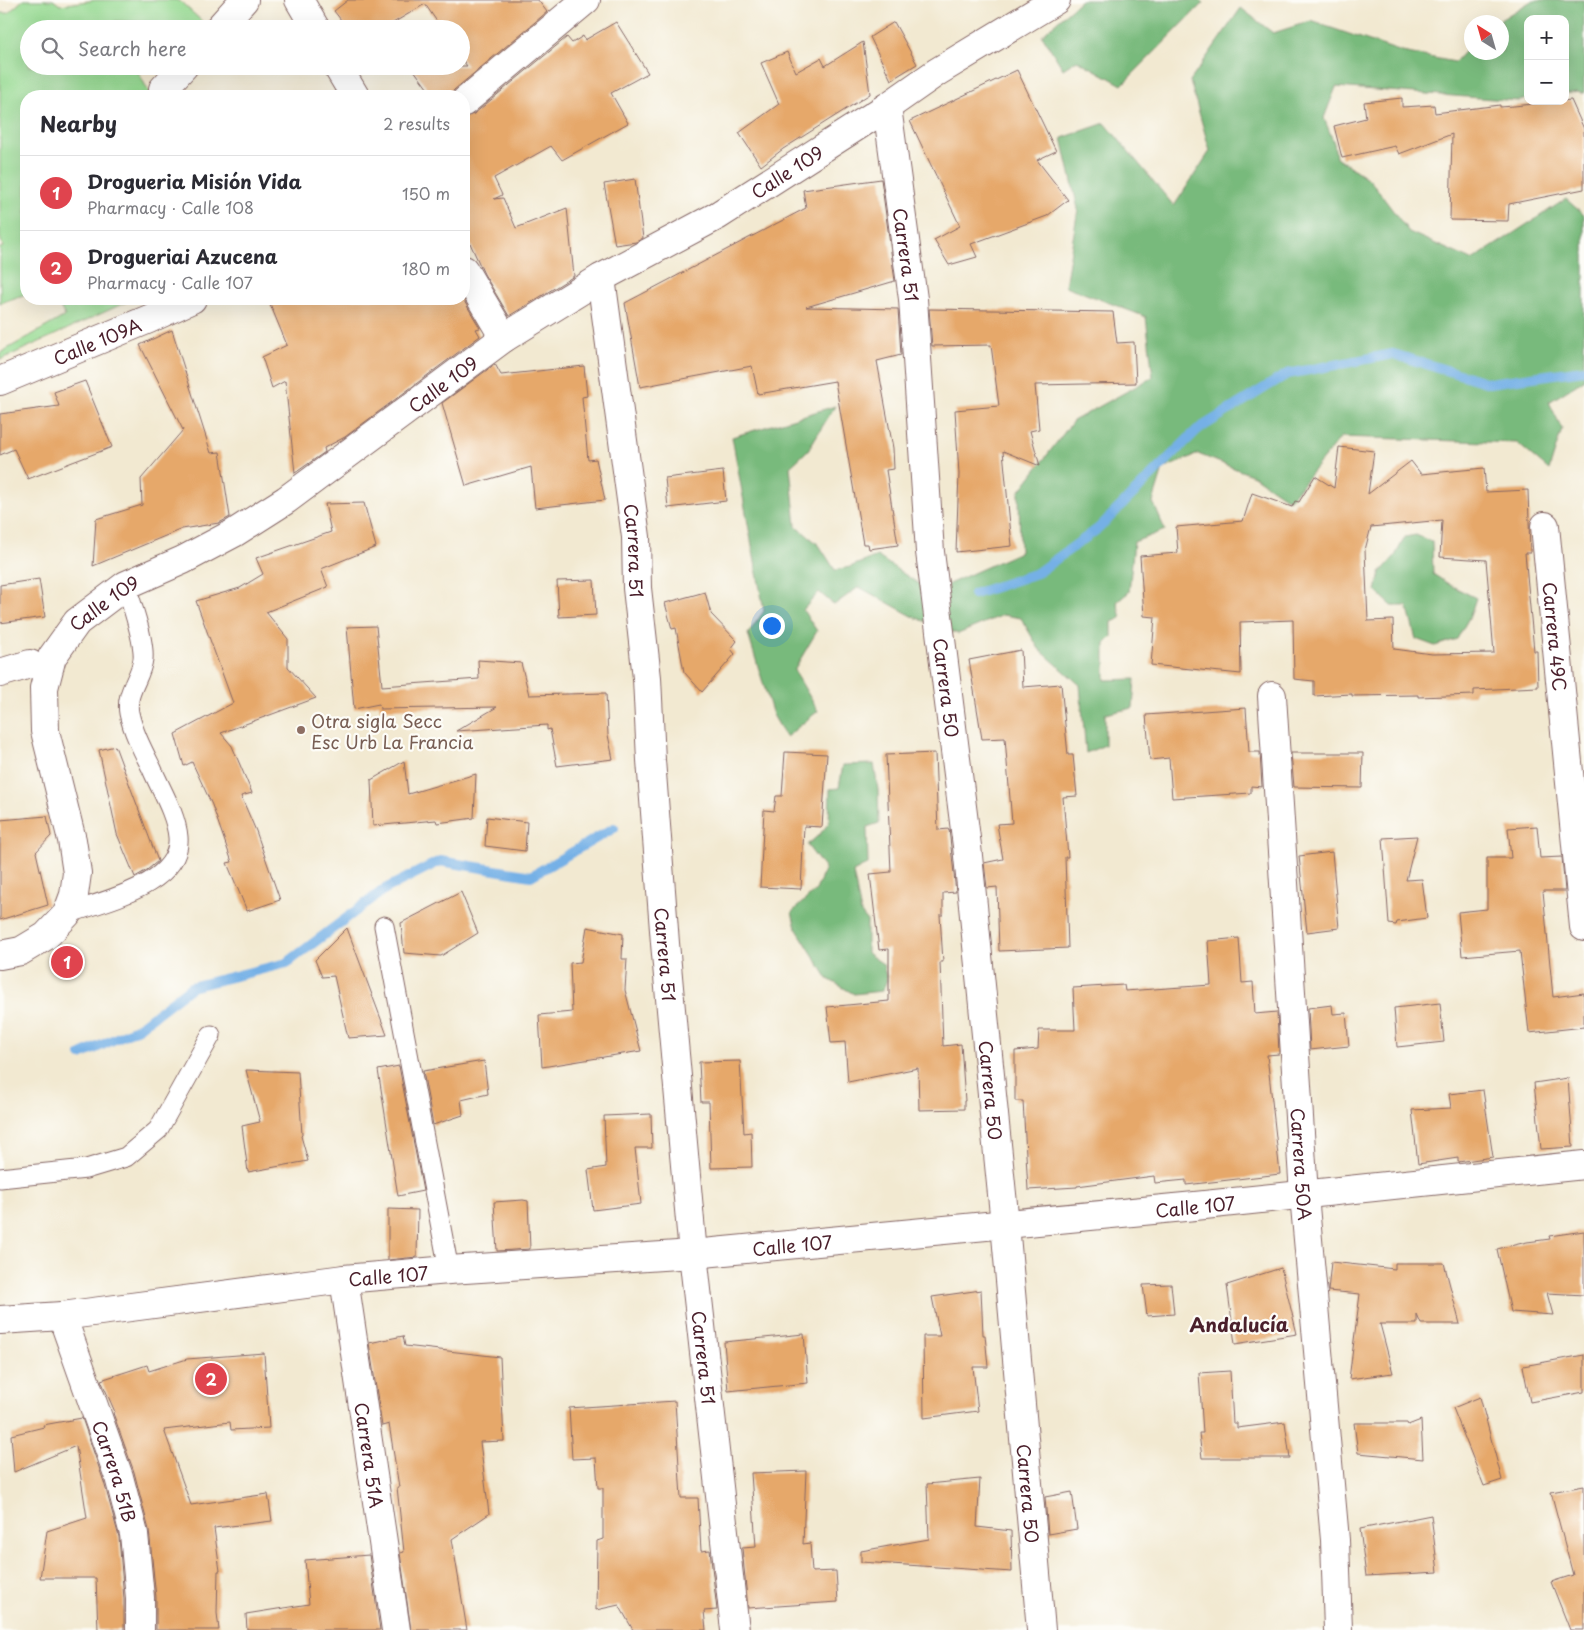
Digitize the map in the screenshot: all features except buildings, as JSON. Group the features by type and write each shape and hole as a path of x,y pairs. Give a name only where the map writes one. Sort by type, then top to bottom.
{"street":[{"path":"226,20 244,0"},
{"path":"299,0 311,20"},
{"path":"470,97 586,0"},
{"name":"Calle 109","path":"71,904 77,873 72,840 45,731 44,688 52,657 77,622 126,585 183,560 234,533 286,500 504,338 600,278 717,216 887,108 937,72 1056,0"},
{"path":"163,89 176,75"},
{"path":"342,75 351,90"},
{"name":"Carrera 51","path":"887,108 914,299 930,552"},
{"name":"Carrera 51","path":"600,278 636,537 637,588 647,678 665,943 693,1254 735,1630"},
{"path":"470,280 504,338"},
{"name":"Calle 109A","path":"0,381 178,305"},
{"name":"Carrera 49C","path":"1545,526 1584,927"},
{"name":"Carrera 50","path":"930,552 967,846 1005,1224 1041,1630"},
{"path":"0,673 30,664"},
{"name":"Carrera 50A","path":"1272,696 1304,1195 1335,1540 1338,1630"},
{"path":"0,955 20,951 46,936 71,904"},
{"name":"Calle 107","path":"0,1320 62,1316 344,1279 448,1270 693,1254 1304,1195 1584,1164"},
{"name":"Carrera 51A","path":"344,1279 396,1630"},
{"name":"Carrera 51B","path":"62,1316 119,1477 134,1534 140,1598 140,1630"}],"lane":[{"path":"71,904 140,887 163,873 174,858 178,837 173,817 134,730 128,711 129,692 140,673 143,657 141,640 126,585"},
{"path":"384,926 448,1270"},
{"path":"0,1178 86,1169 126,1157 158,1130 211,1035"}],"green space":[{"path":"23,0 53,0 60,5 96,0 177,0 201,20 20,20 20,75 140,75 148,90 20,90 20,296 0,303 0,248 3,247 0,237 0,13 8,13"},
{"path":"1081,0 1200,0 1203,3 1122,85 1077,60 1063,69 1042,35"},
{"path":"1533,0 1584,0 1584,94 1577,92 1569,93 1569,15 1524,15 1524,100 1336,87 1324,118 1334,143 1336,157 1370,180 1409,232 1472,260 1566,199 1584,215 1584,380 1549,402 1562,429 1549,470 1517,443 1341,437 1289,500 1254,476 1198,454 1163,469 1153,502 1165,530 1134,542 1129,592 1117,602 1121,618 1112,622 1112,637 1105,643 1105,680 1135,679 1133,708 1105,714 1105,745 1086,753 1080,685 1039,649 1021,618 1003,615 958,634 914,617 859,587 834,605 819,592 803,610 817,631 794,670 818,711 786,737 773,715 748,634 764,611 732,437 835,406 808,450 790,467 796,526 819,545 835,570 850,567 877,556 931,592 1020,552 1019,492 1073,421 1153,377 1146,317 1065,286 1078,209 1062,138 1105,123 1174,206 1210,151 1190,81 1241,8 1273,33 1311,21 1402,52 1455,62 1464,52 1464,60 1509,60 1508,15"},
{"path":"59,305 120,305 0,360 0,353 65,316"},
{"path":"1416,535 1432,542 1433,574 1476,598 1470,616 1457,639 1435,646 1416,639 1407,606 1392,606 1376,591 1380,573 1395,556 1405,537"},
{"path":"874,764 878,790 879,823 867,827 868,864 853,872 861,913 867,921 867,953 883,964 887,980 882,991 854,994 828,979 796,928 792,912 816,890 825,869 807,845 829,823 830,789 839,788 843,765"}],"waterway":[{"path":"974,594 1037,573 1099,528 1197,430 1287,374 1393,354 1489,383 1584,370"},
{"path":"81,1055 138,1028 191,987 287,963 385,889 440,861 531,876 614,828"}],"place":[{"name":"Otra sigla Secc Esc Urb La Francia","path":"301,730"},
{"name":"Drogueria Misión Vida","path":"67,962"},
{"name":"Drogueriai Azucena","path":"211,1379"}],"district":[{"name":"Andalucía","path":"1239,1324"}]}
